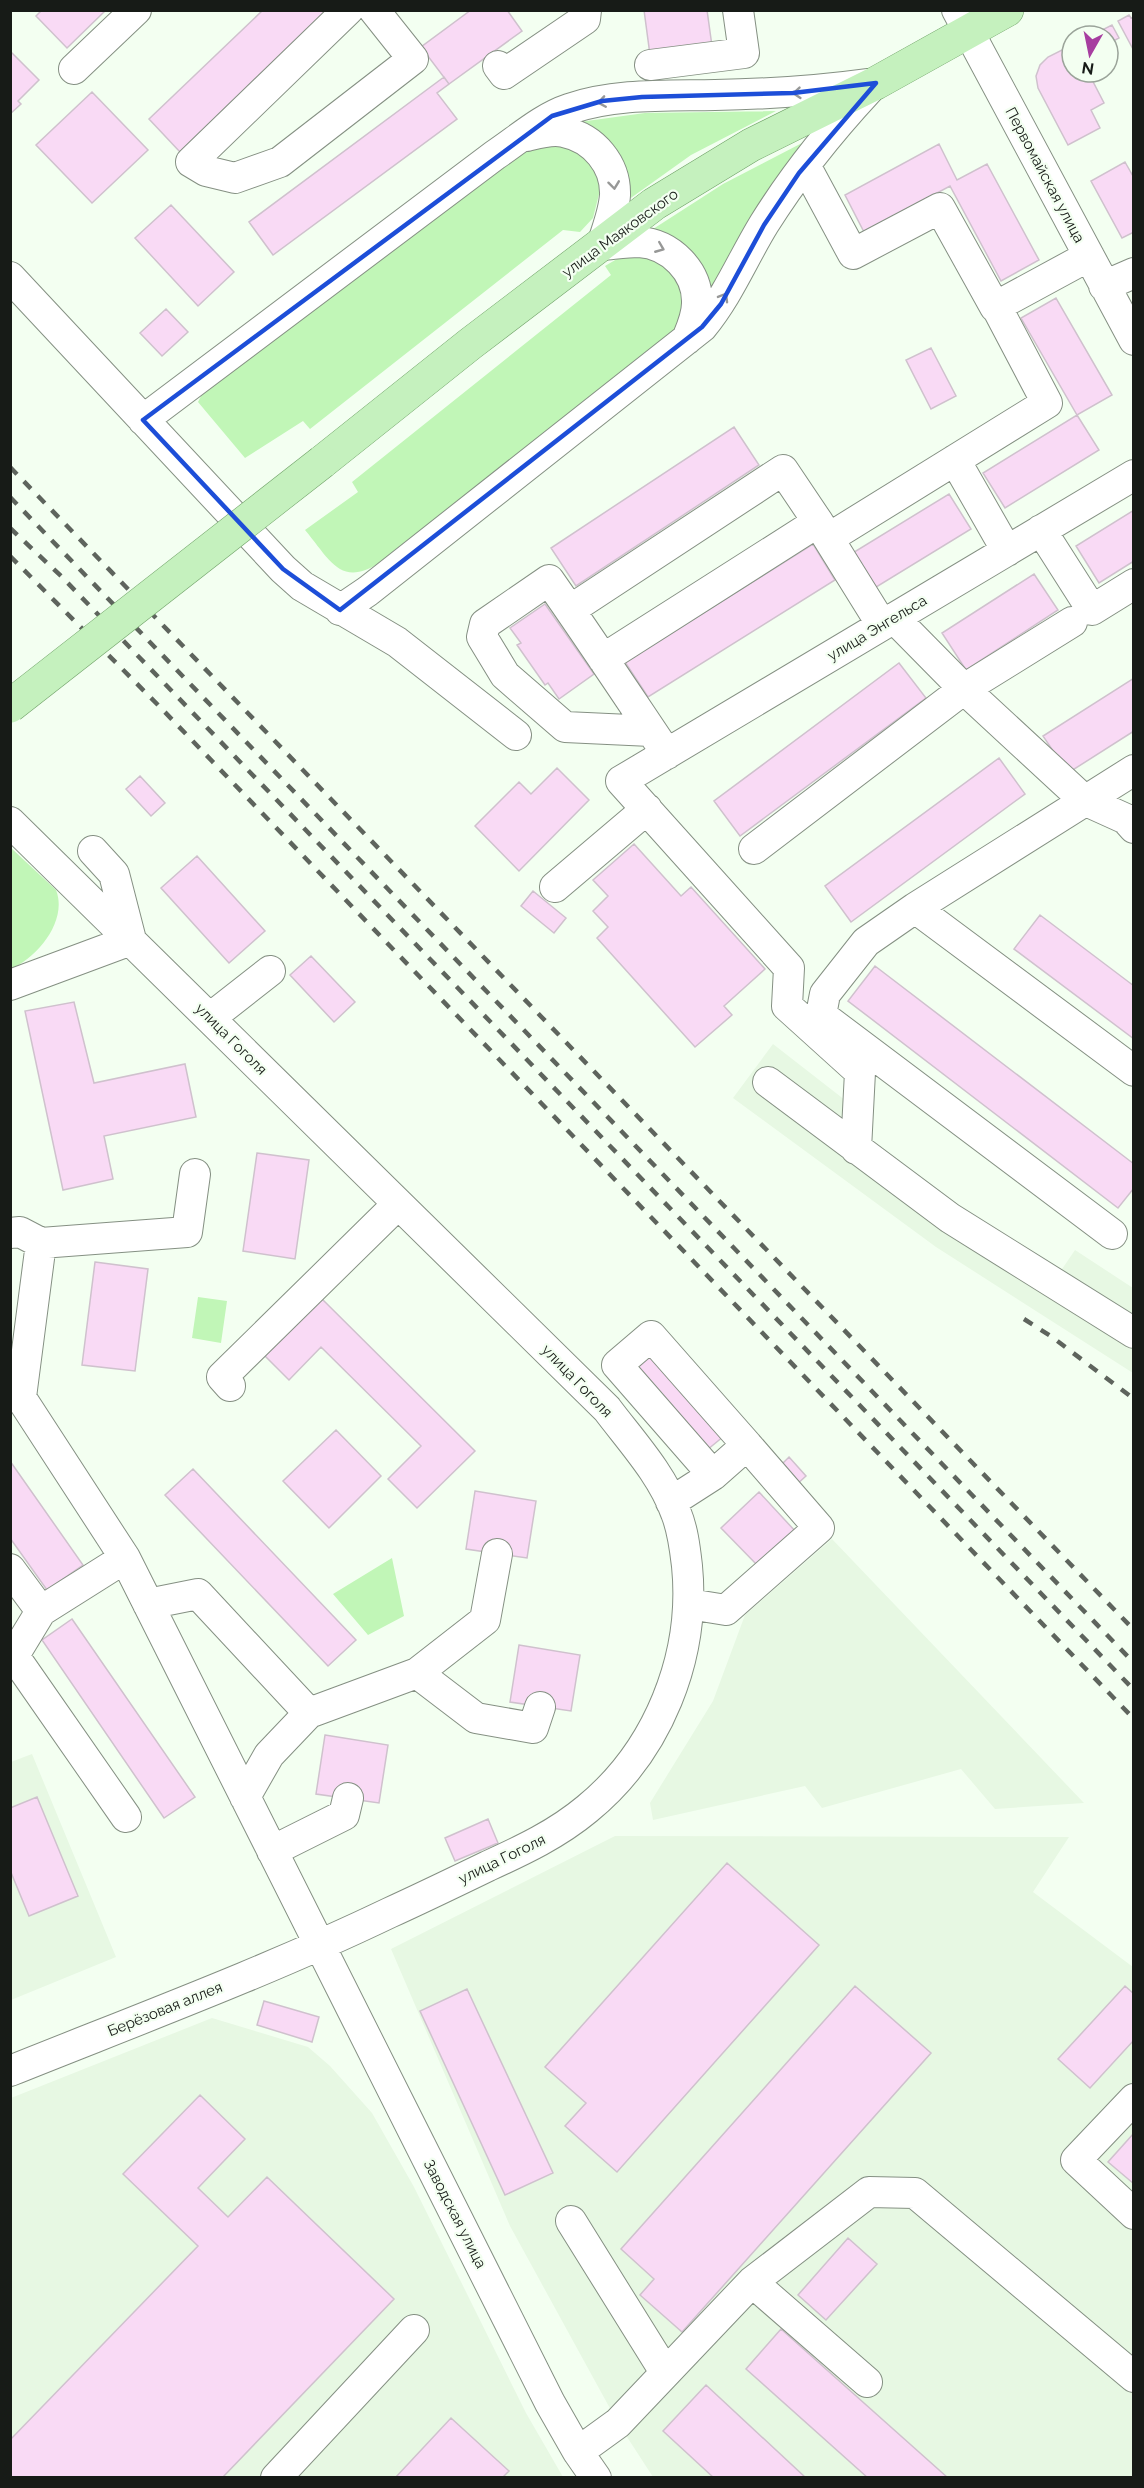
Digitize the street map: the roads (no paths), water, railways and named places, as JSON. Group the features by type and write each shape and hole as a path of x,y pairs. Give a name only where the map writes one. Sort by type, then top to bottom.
{"main road":[{"name":"улица Маяковского","path":"10,706 480,337 654,204 797,121 876,83 963,21 1007,10"}],"street":[{"path":"74,69 136,10"},
{"path":"348,10 190,162 206,171 235,178 280,162 413,59 374,10"},
{"path":"498,66 504,74 585,19 586,10"},
{"path":"650,65 744,53 738,10"},
{"name":"Первомайская улица","path":"963,21 1134,340"},
{"path":"142,420 486,162 552,116 571,108 642,97 793,93 876,83"},
{"path":"340,610 368,591 702,327 721,304 764,225 805,165 837,124 876,83"},
{"path":"521,138 544,132 563,131 594,146 606,160 613,176 615,194 612,214 602,245 640,242 656,246 674,254 686,267 695,284 698,303 695,320 686,341"},
{"path":"603,659 824,530 955,460 1047,403 996,306 940,208 853,254 805,165"},
{"path":"996,306 1089,256"},
{"path":"1104,286 1134,273"},
{"path":"10,277 283,569 302,586 397,642 516,735"},
{"path":"955,460 1007,551"},
{"path":"570,610 783,470 888,622 1084,800 1126,819 1134,828"},
{"name":"улица Энгельса","path":"647,809 621,781 659,742 888,622 1134,475"},
{"path":"1041,530 1092,610 1134,584"},
{"path":"549,580 659,742 565,727 505,675 482,637 485,624 549,580"},
{"path":"754,849 964,689 1072,622"},
{"path":"1112,1234 821,1015 825,994 866,942 915,908 1134,770"},
{"path":"555,887 647,809 789,968 787,1006 860,1072 856,1149"},
{"name":"улица Гоголя","path":"10,822 607,1409 647,1461 676,1513 684,1544 689,1604 684,1647 675,1684 638,1753 611,1788 586,1810 545,1839 320,1946"},
{"path":"10,985 131,940 114,874 93,851"},
{"path":"915,908 1134,1071"},
{"path":"210,1018 270,972"},
{"path":"768,1082 950,1218 1134,1333"},
{"path":"10,1233 20,1232 41,1243 187,1232 195,1174"},
{"path":"231,1386 222,1377 398,1204"},
{"path":"16,1389 41,1243"},
{"path":"689,1604 726,1610 819,1528 651,1336 617,1365 713,1475"},
{"name":"Заводская улица","path":"16,1389 124,1558 550,2403 596,2478"},
{"path":"671,1502 713,1475 747,1445"},
{"path":"245,1797 269,1755 309,1713 417,1673 485,1620 497,1554"},
{"path":"124,1558 41,1611 12,1659 126,1817"},
{"path":"10,1569 41,1611"},
{"path":"148,1604 198,1594 309,1713"},
{"path":"417,1673 476,1718 533,1728 540,1707"},
{"path":"272,1851 344,1815 348,1798"},
{"name":"Берёзовая аллея","path":"10,2071 320,1946"},
{"path":"1134,2099 1076,2160 1134,2214"},
{"path":"578,2452 618,2423 752,2282 869,2192 915,2193 1134,2377"},
{"path":"571,2221 665,2372"},
{"path":"752,2282 867,2382"},
{"path":"276,2478 414,2330"}],"railway":[{"path":"10,467 1134,1630"},
{"path":"10,497 1134,1663"},
{"path":"10,528 61,576 1134,1690"},
{"path":"10,556 159,706 1134,1719"},
{"path":"1024,1319 1052,1337 1134,1399"}]}
